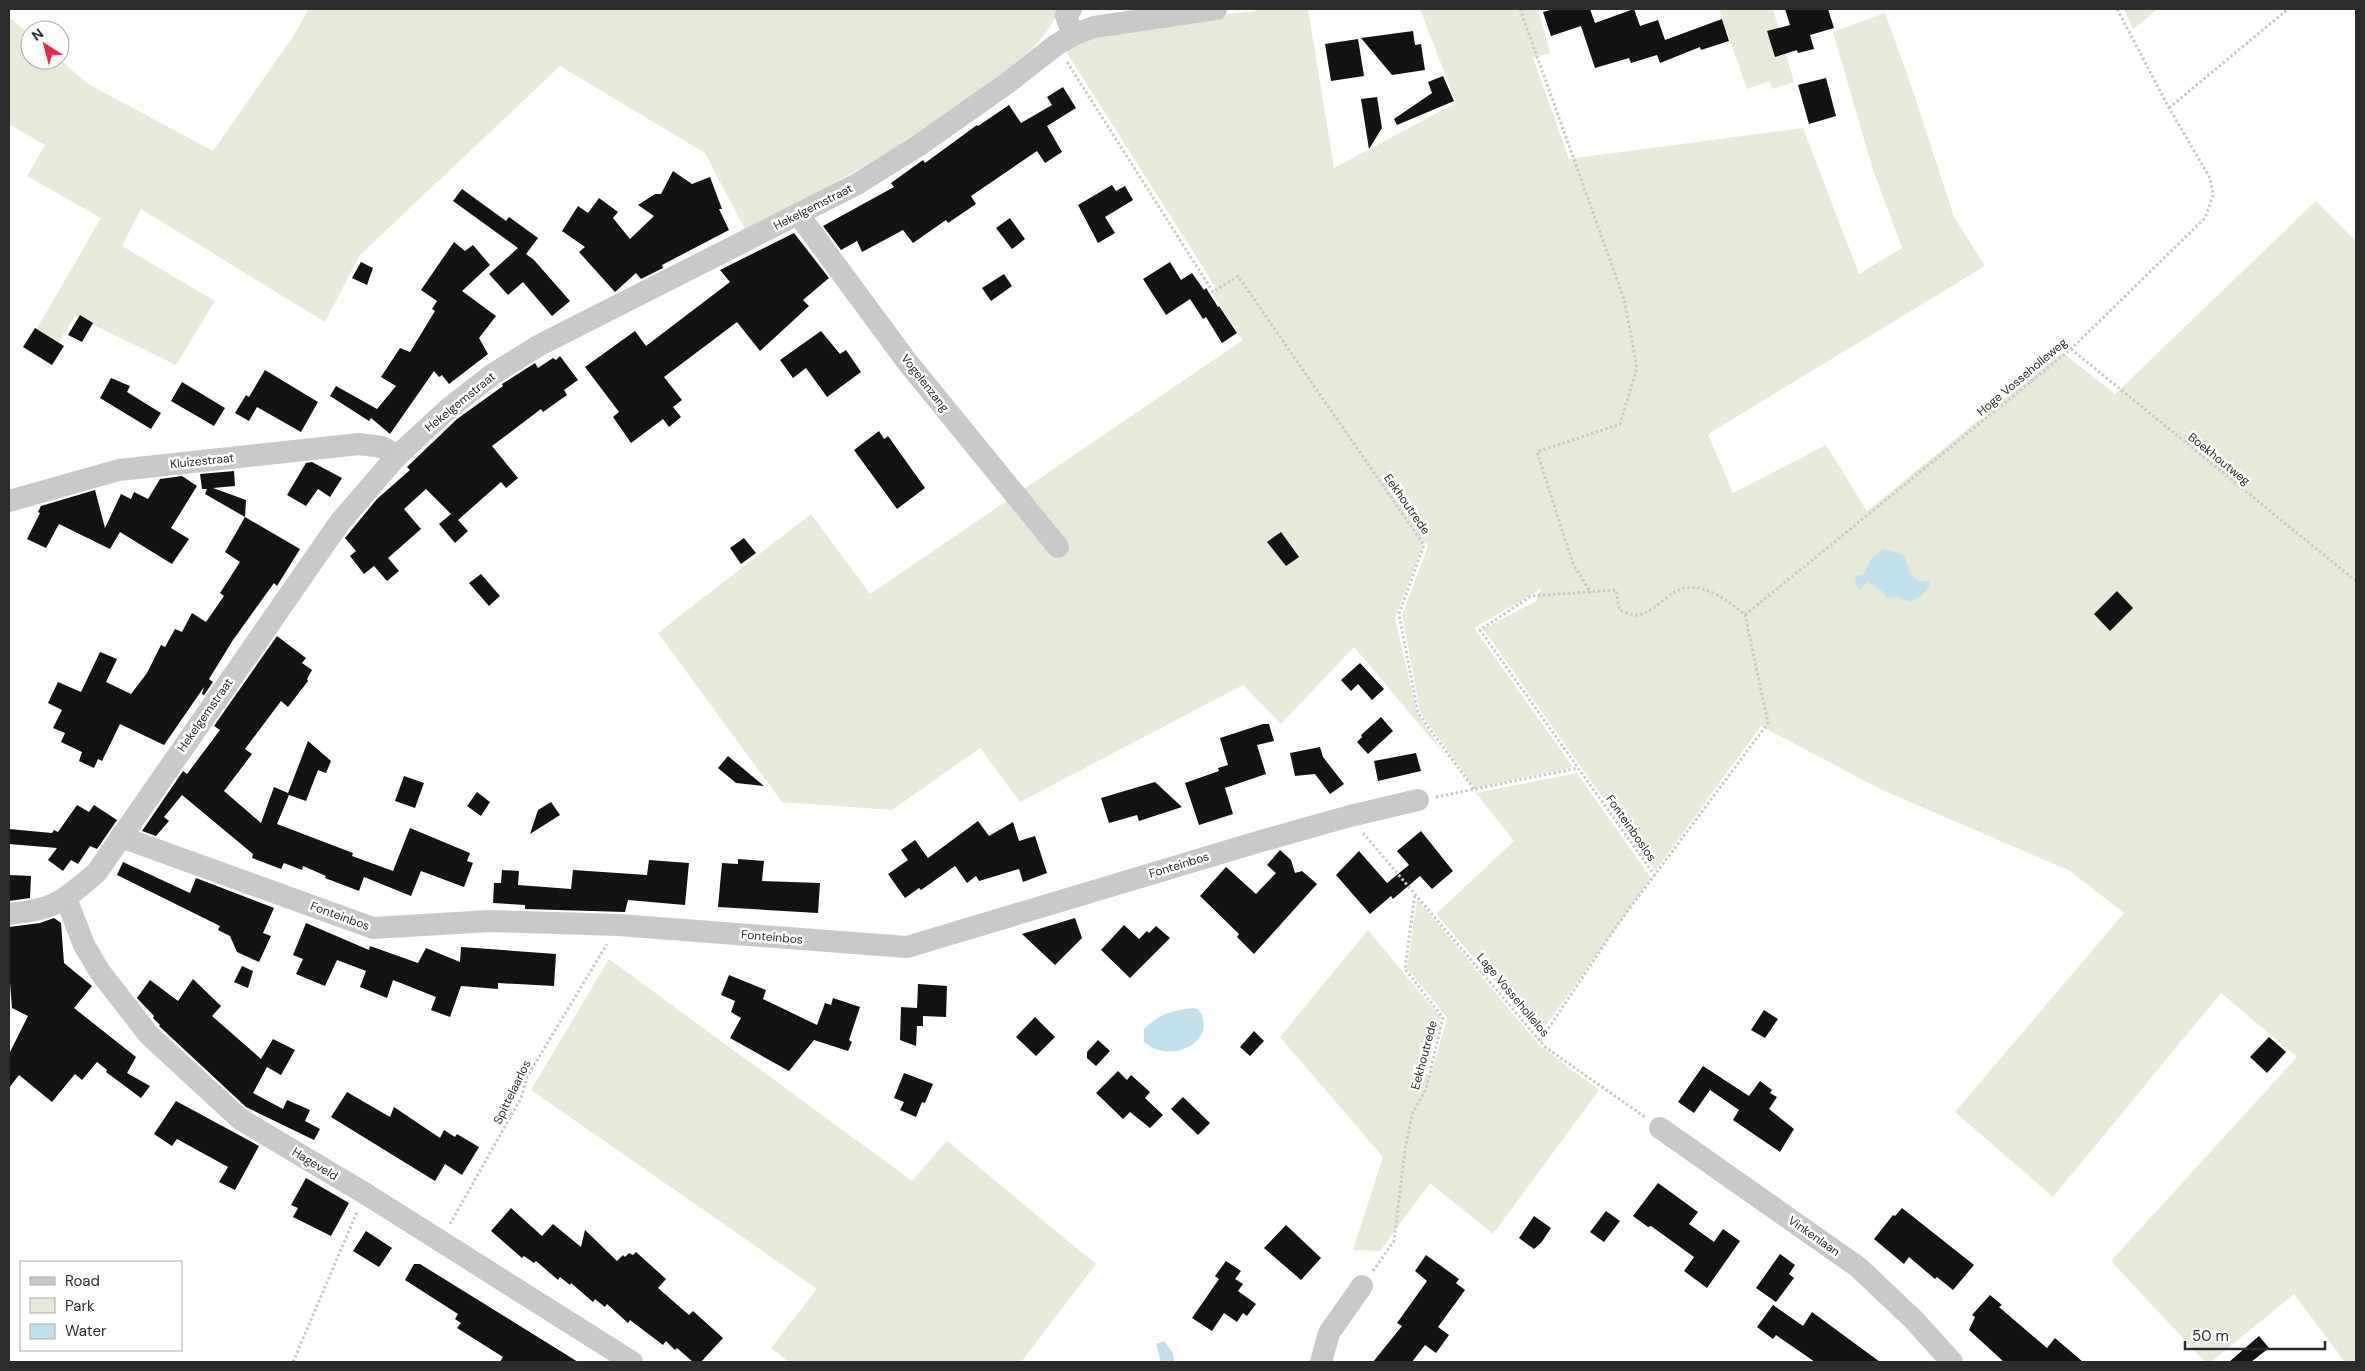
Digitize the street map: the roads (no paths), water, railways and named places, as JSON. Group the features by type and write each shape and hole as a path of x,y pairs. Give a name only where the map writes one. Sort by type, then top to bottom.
{"street":[{"path":"1064,40 1066,16 1071,9"},
{"name":"Hekelgemstraat","path":"9,914 40,910 52,906 66,898 97,872 340,522 397,456 448,409 493,374 538,346 858,184 918,146 1006,84 1064,40 1094,27 1216,9"},
{"name":"Vogelenzang","path":"798,214 908,363 1058,547"},
{"name":"Kluizestraat","path":"9,502 119,470 359,444 382,448 397,456"},
{"name":"Fonteinbos","path":"121,837 373,928 490,921 618,925 907,948 1350,816 1418,800"},
{"name":"Hageveld","path":"66,898 84,945 100,972 149,1035 200,1079 240,1119 366,1194 632,1362"},
{"name":"Vinkenlaan","path":"1660,1128 1858,1266 1913,1319 1952,1362"},
{"path":"1321,1362 1329,1332 1362,1286"}],"water":[{"path":"1883,549 1905,556 1910,573 1918,581 1931,581 1928,588 1917,599 1910,602 1898,597 1887,598 1882,591 1868,582 1860,590 1856,586 1855,576 1863,575 1871,559"},
{"path":"1193,1008 1198,1009 1203,1020 1203,1030 1198,1039 1190,1046 1179,1050 1167,1051 1155,1049 1144,1042 1144,1029 1149,1024 1161,1016"},
{"path":"1164,1341 1173,1353 1174,1362 1161,1362 1156,1344"}]}
